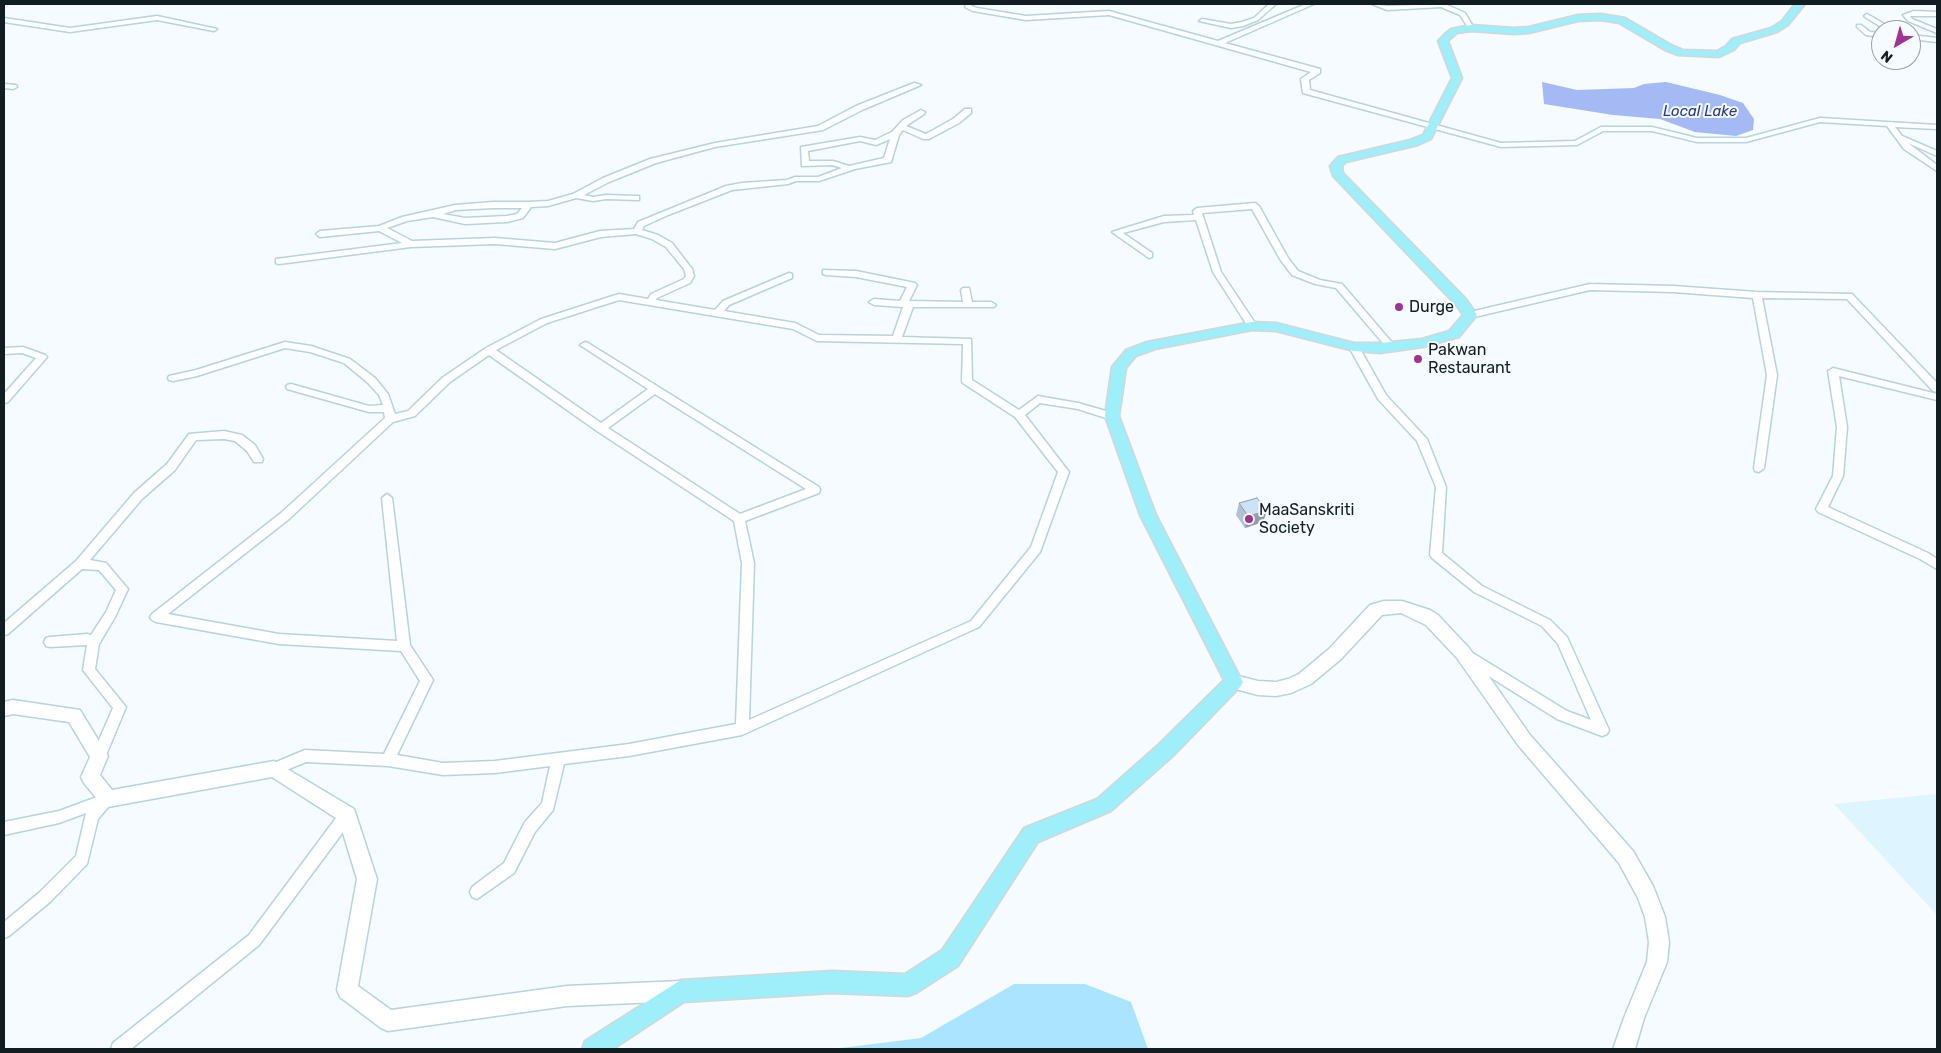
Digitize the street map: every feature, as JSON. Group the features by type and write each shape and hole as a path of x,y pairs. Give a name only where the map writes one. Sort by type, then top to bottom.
{"main road":[{"path":"593,1049 681,991 832,982 908,985 950,958 1032,835 1104,805 1166,750 1234,682 1148,515 1112,416 1119,367 1131,353 1152,345 1252,326 1276,327 1354,347 1391,348 1423,343 1454,334 1470,315 1461,302 1337,174 1336,166 1342,159 1414,143 1427,137 1457,78 1443,42 1454,31 1470,28 1529,30 1578,18 1601,17 1622,20 1668,48 1682,53 1719,54 1730,48 1736,41 1774,30 1785,23 1800,4"}],"street":[{"path":"969,4 967,6 975,10 1026,18 1109,13 1317,71 1305,79 1306,91 1501,145 1577,143 1601,129 1652,129 1697,140 1746,140 1820,120 1937,127"},
{"path":"1202,21 1231,26 1243,24 1256,19 1273,4"},
{"path":"1217,44 1310,4"},
{"path":"1375,4 1386,8 1441,4 1462,14 1470,28"},
{"path":"1937,14 1914,13 1906,15 1910,20 1937,31"},
{"path":"1867,16 1874,20"},
{"path":"4,20 70,30 157,18 214,29"},
{"path":"1859,26 1862,31 1871,34"},
{"path":"1921,38 1937,40"},
{"path":"320,234 380,228 404,219 455,208 548,203 576,196 606,180 653,161 716,146 820,128 858,108 917,85"},
{"path":"4,86 13,87"},
{"path":"901,127 926,137 956,121 968,111"},
{"path":"849,168 833,163 805,164 804,149 860,138 876,143 895,134 921,112"},
{"path":"946,125 955,130"},
{"path":"1890,125 1907,147 1937,169"},
{"path":"637,231 642,224 666,212 730,188 742,185 788,182 795,179 819,179 849,168 888,160 895,134"},
{"path":"1897,135 1937,154"},
{"path":"576,196 636,198"},
{"path":"434,214 465,221 507,219 520,216 528,205"},
{"path":"1252,326 1216,272 1196,211 1255,206 1280,253 1295,273 1318,282 1338,286 1391,348"},
{"path":"1149,255 1116,232 1164,218 1198,217"},
{"path":"380,228 411,244"},
{"path":"279,261 411,244 495,241 555,246 600,234 637,231 655,237 668,245 688,269 690,276 687,281 654,296 651,301"},
{"path":"826,272 856,274 912,285 896,340"},
{"path":"718,313 726,303 790,276"},
{"path":"1470,315 1590,287 1673,289 1757,295 1849,296 1937,389"},
{"path":"966,290 968,304"},
{"path":"1757,295 1772,375 1759,468"},
{"path":"4,828 59,817 108,799 274,770 305,756 388,760 443,769 495,767 629,750 742,729 975,624 1036,549 1064,472 1019,415 967,381 968,341 818,338 795,326 620,297 544,321 489,350 446,380 411,414 390,414 291,387"},
{"path":"874,302 991,305"},
{"path":"173,378 197,373 285,345 311,349 347,361 371,380 383,394 390,414"},
{"path":"585,345 815,490 739,519"},
{"path":"1354,347 1382,397 1422,439 1441,487 1436,555 1478,588 1546,623 1563,642 1602,730 1562,715 1462,653"},
{"path":"4,351 23,350 42,358 4,400"},
{"path":"489,350 601,428 739,519 748,563 742,729"},
{"path":"1937,397 1834,371 1842,427 1838,476 1822,509 1924,556 1937,565"},
{"path":"601,428 655,389"},
{"path":"1019,415 1038,399 1078,406 1112,416"},
{"path":"390,414 285,516 156,616 279,639 404,646"},
{"path":"4,630 80,564 138,496 171,467 194,437 224,434 238,438 251,448 258,459"},
{"path":"387,498 404,646 427,680 388,760"},
{"path":"80,564 102,566 122,590 112,614 93,643 89,670 120,707 90,777 108,799"},
{"path":"1234,682 1258,688 1276,689 1291,686 1305,680 1335,654 1376,610 1393,606 1413,610 1432,620 1462,653 1524,740 1626,858 1646,892 1655,917 1658,934 1657,962 1634,1018 1624,1049"},
{"path":"50,642 88,639 93,643"},
{"path":"4,709 13,707 74,714 100,756"},
{"path":"477,892 508,868 530,827 548,806 558,760"},
{"path":"274,770 348,815 367,879 347,990 388,1022 567,996 681,991"},
{"path":"4,931 45,897 76,867 82,858 92,816 108,799"},
{"path":"119,1049 254,940 348,815"}],"shaded area":[{"path":"1937,794 1937,915 1834,804"},
{"path":"1014,984 1085,984 1131,1002 1148,1049 833,1049 921,1038"}],"water":[{"name":"Local Lake","path":"1542,82 1577,90 1634,88 1644,84 1666,82 1720,95 1743,103 1754,119 1753,130 1736,136 1695,132 1660,119 1613,115 1544,104"}],"building":[{"path":"1257,498 1267,511 1248,516 1239,503"}],"place":[{"name":"Durge","path":"1399,307"},
{"name":"Pakwan Restaurant","path":"1418,359"},
{"name":"MaaSanskriti Society","path":"1249,519"}]}
